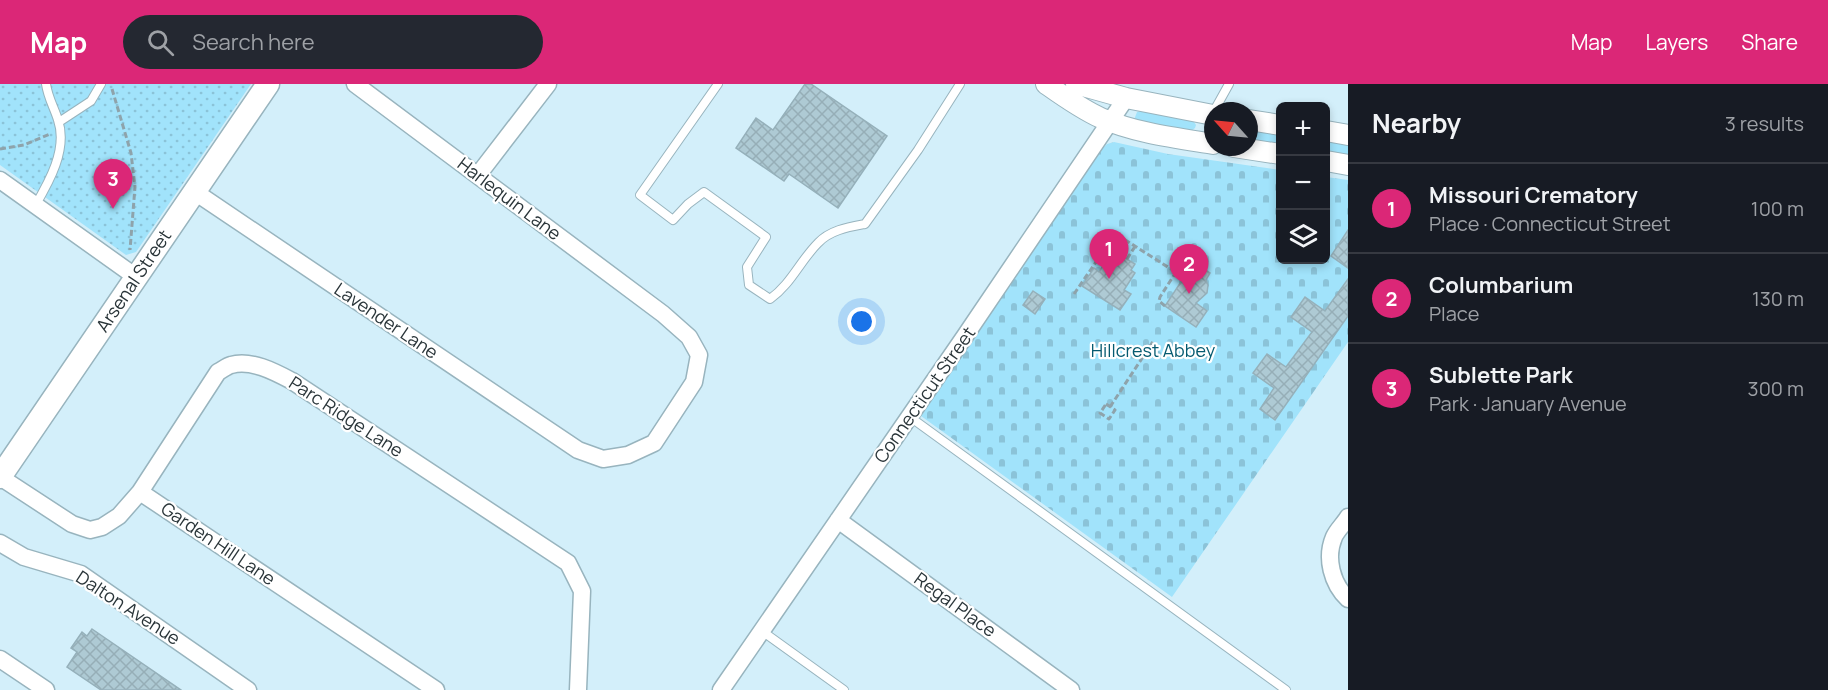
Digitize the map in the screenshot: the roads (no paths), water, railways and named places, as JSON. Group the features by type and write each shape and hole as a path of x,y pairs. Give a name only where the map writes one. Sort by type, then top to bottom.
{"main road":[{"name":"Arsenal Street","path":"0,477 267,84"}],"street":[{"name":"Harlequin Lane","path":"355,84 663,314 689,336 699,355 694,382 654,443 628,454 603,459 578,450"},
{"path":"478,175 548,84"},
{"path":"1046,84 1065,98 1110,121 1163,135 1204,142"},
{"path":"1076,84 1126,98 1204,111"},
{"name":"Connecticut Street","path":"721,690 910,417 1126,98"},
{"path":"1258,121 1276,124"},
{"path":"1330,132 1348,135"},
{"path":"1258,151 1276,153"},
{"path":"1330,162 1348,165"},
{"path":"0,180 136,277"},
{"name":"Lavender Lane","path":"195,192 578,450"},
{"name":"Parc Ridge Lane","path":"140,492 218,372 232,364 269,369 292,381 568,563 582,591 578,690"},
{"path":"0,477 72,524 90,530 102,527 119,516 140,492"},
{"name":"Garden Hill Lane","path":"140,492 436,690"},
{"path":"1348,517 1334,538 1330,559 1333,578 1348,599"},
{"name":"Regal Place","path":"838,520 1071,690"},
{"name":"Dalton Avenue","path":"0,543 24,557 81,574 248,690"},
{"path":"0,659 46,690"}],"lane":[{"path":"36,206 48,184 60,149 59,125 48,98 46,84"},
{"path":"59,125 91,101 101,84"},
{"path":"718,84 640,195 673,220 688,204 704,192 766,237 747,267 749,285 770,299 783,290 819,242 839,229 865,224 918,150 960,84"},
{"path":"1219,102 1228,84"},
{"path":"910,417 1286,690"},
{"path":"762,631 844,690"}],"place":[{"name":"Sublette Park","path":"113,209"},
{"name":"Missouri Crematory","path":"1109,279"},
{"name":"Columbarium","path":"1189,294"}],"park label":[{"name":"Hillcrest Abbey","path":"1153,351"}]}
